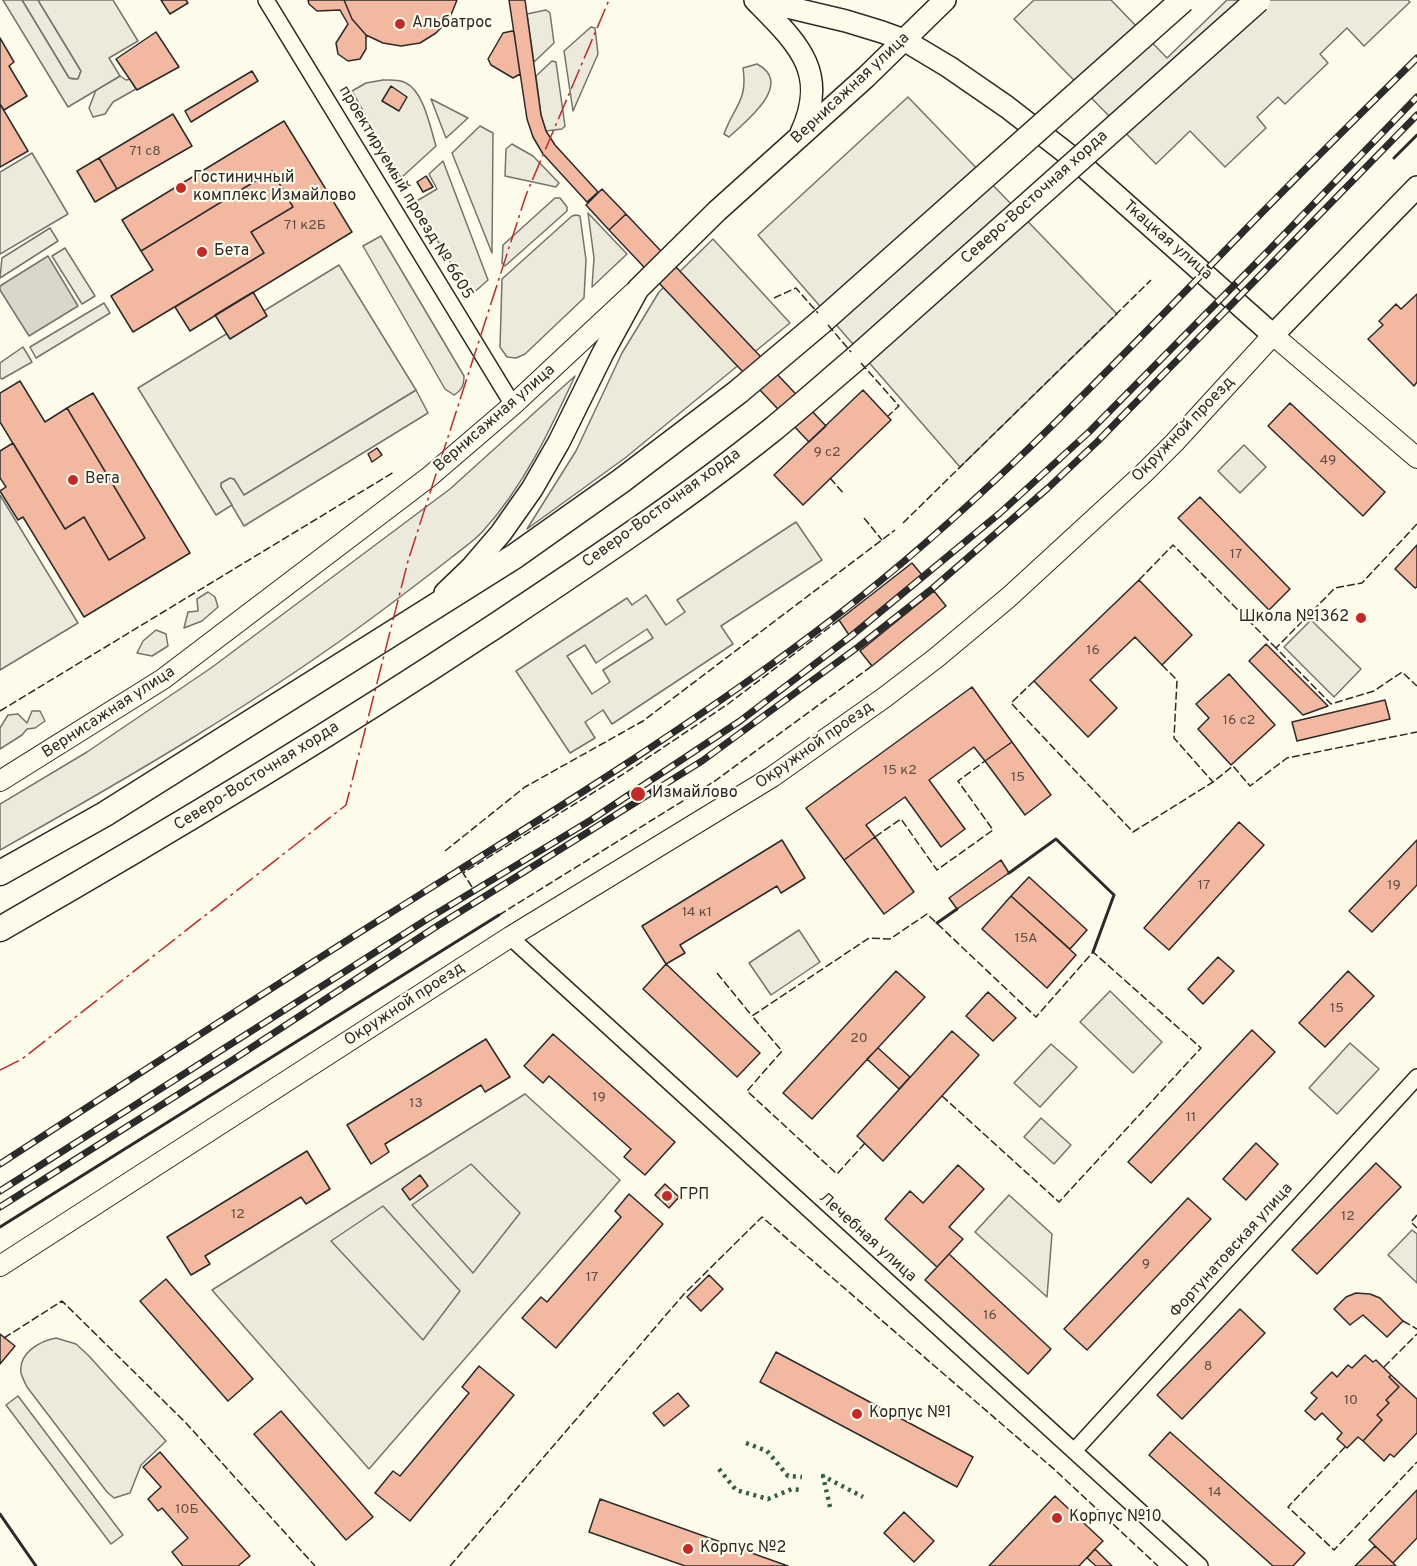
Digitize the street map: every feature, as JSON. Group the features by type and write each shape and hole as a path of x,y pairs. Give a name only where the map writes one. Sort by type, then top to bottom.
{"main road":[{"name":"Ткацкая улица","path":"756,0 846,21 904,40 949,67 1007,106 1083,166 1273,335"},
{"path":"756,0 791,36 807,63 813,97 810,115 800,137"},
{"name":"Вернисажная улица","path":"638,289 717,211 800,137 945,0"},
{"path":"0,873 105,814 419,618 515,556 621,481 738,392 821,322 1183,0"},
{"name":"Северо-Восточная хорда","path":"0,929 129,855 399,690 654,518 771,430 854,360 1258,0"},
{"name":"Окружной проезд","path":"1273,335 1417,187"},
{"path":"419,618 471,568 532,489 559,442 638,289"}],"street":[{"name":"проектируемый проезд № 6605","path":"266,0 513,405"},
{"name":"Вернисажная улица","path":"0,781 123,705 202,651 429,477 513,405 638,289"},
{"name":"Ткацкая улица","path":"1273,335 1417,458"},
{"name":"Окружной проезд","path":"0,1266 510,937 772,777 832,736 936,658 1009,597 1144,473 1273,335"},
{"name":"Лечебная улица","path":"510,937 1200,1566"},
{"name":"Фортунатовская улица","path":"1074,1451 1417,1077"}],"shaded area":[{"path":"3,0 22,0 69,78 78,79 81,71 38,0 113,0 138,41 109,58 120,76 68,107"},
{"path":"22,0 38,0 81,71 78,79 69,78"},
{"path":"1034,0 1111,0 1167,58 1227,0 1408,0 1410,2 1364,46 1347,28 1320,54 1328,63 1285,104 1278,97 1257,117 1266,128 1225,167 1190,131 1156,164 1014,19"},
{"path":"546,10 550,13 554,43 534,62 527,14"},
{"path":"591,27 595,28 598,54 573,111 564,51"},
{"path":"552,61 556,62 565,126 562,129 546,131 541,115 536,76"},
{"path":"757,64 767,72 771,82 769,92 755,113 729,137 724,134 742,96 743,68"},
{"path":"120,76 126,80 130,79 136,89 113,102 105,114 93,117 89,108 96,90"},
{"path":"383,80 404,82 417,94 426,111 436,146 401,178 352,91 366,83"},
{"path":"908,97 1117,314 960,467 758,235"},
{"path":"431,99 468,118 446,138"},
{"path":"480,126 493,133 492,253 452,153"},
{"path":"512,144 533,156 559,183 556,187 505,176 506,149"},
{"path":"32,153 68,214 0,254 0,172"},
{"path":"443,161 488,280 470,296 415,202 437,189 429,174"},
{"path":"555,198 560,198 567,207 567,211 505,266 502,263 503,245"},
{"path":"588,213 627,254 592,287 594,258"},
{"path":"572,216 580,216 586,260 584,298 525,354 516,358 507,357 500,347 502,279"},
{"path":"50,228 58,241 0,278 2,258"},
{"path":"381,236 464,376 462,387 454,395 445,389 363,246"},
{"path":"713,239 790,323 625,458 527,529 576,451 622,353 659,292"},
{"path":"65,248 95,296 82,304 52,256"},
{"path":"48,256 78,306 29,336 0,290 0,286"},
{"path":"339,265 416,390 244,495 234,479 230,478 221,483 232,505 216,515 138,388"},
{"path":"104,303 110,313 36,358 30,347"},
{"path":"23,347 32,362 0,378 0,363"},
{"path":"575,376 546,437 524,476 498,514 472,542 335,645 242,707 97,795 0,850 0,804 87,752 211,668 450,489"},
{"path":"416,390 428,413 244,526 221,487 221,483 230,478 234,479 245,494"},
{"path":"1244,445 1266,467 1240,493 1218,471"},
{"path":"0,495 78,623 0,670"},
{"path":"796,522 822,560 721,626 733,644 612,724 603,710 585,722 595,738 570,753 516,671 627,598 632,605 646,595 666,625 685,612 677,600","holes":["647,629 653,638 603,670 610,682 592,694 567,656 585,645 596,663"]},
{"path":"208,592 215,597 218,607 202,621 184,628 188,612 198,611 197,599"},
{"path":"1311,620 1361,669 1334,697 1284,647"},
{"path":"156,630 166,634 168,646 152,656 137,653 143,641"},
{"path":"32,711 40,711 45,721 35,728 27,729 22,735 0,749 0,728 8,715 18,714 27,723"},
{"path":"799,930 820,962 771,995 749,963"},
{"path":"1110,991 1162,1042 1133,1073 1080,1022"},
{"path":"1350,1043 1379,1069 1337,1114 1309,1088"},
{"path":"1051,1044 1077,1067 1040,1107 1014,1083"},
{"path":"525,1094 620,1180 369,1469 212,1290"},
{"path":"1041,1118 1071,1145 1054,1164 1024,1137"},
{"path":"471,1164 520,1213 473,1273 412,1205"},
{"path":"1009,1195 1052,1234 1047,1297 975,1232"},
{"path":"383,1206 460,1291 423,1340 331,1241"},
{"path":"1412,1230 1417,1234 1417,1283 1388,1255"},
{"path":"56,1338 76,1344 88,1355 166,1441 141,1465 130,1493 114,1498 107,1492 24,1382 21,1366 27,1354 37,1345"},
{"path":"18,1396 123,1535 111,1544 6,1405"}],"building":[{"path":"161,0 186,0 188,3 170,14"},
{"path":"308,0 344,0 352,19 366,35 366,49 360,59 348,61 338,54 336,43 348,24 340,10 317,11"},
{"name":"Альбатрос","path":"344,0 457,0 449,20 436,33 420,43 401,46 383,43 366,35 352,19"},
{"path":"509,0 525,0 541,115 546,131 555,145 598,192 587,202 543,154 533,137 527,119"},
{"path":"512,31 520,74 513,78 491,65 488,59 503,33"},
{"path":"156,32 179,67 137,90 116,59"},
{"path":"0,38 14,62 9,66 27,96 4,110 0,104"},
{"path":"252,71 258,81 191,122 185,111"},
{"path":"391,86 407,97 399,111 382,101"},
{"path":"0,104 28,151 0,167"},
{"path":"173,114 192,146 117,189 99,158"},
{"path":"284,121 352,232 190,331 175,307 264,253 251,232 293,207 272,171 141,251 122,220"},
{"path":"99,158 117,189 95,202 77,171"},
{"name":"Бета","path":"272,171 293,207 251,232 264,253 133,332 111,296 153,270 141,251"},
{"path":"426,176 433,187 423,192 417,182"},
{"path":"602,189 626,214 609,230 586,205"},
{"path":"626,214 826,426 809,442 609,230"},
{"path":"253,292 267,316 230,339 215,315"},
{"path":"1417,294 1417,382 1414,386 1368,339 1383,325 1379,321 1396,304 1401,309"},
{"name":"Вега","path":"20,381 45,422 67,408 145,538 109,560 84,517 65,529 0,422 0,393"},
{"path":"863,390 891,420 803,505 774,475"},
{"path":"93,393 190,553 84,617 23,517 18,520 0,491 6,487 0,478 0,451 13,443 65,529 84,517 109,560 145,538 67,408"},
{"path":"1290,403 1385,492 1363,516 1268,426"},
{"path":"377,448 382,455 372,462 368,454"},
{"path":"1200,497 1290,589 1269,610 1178,518"},
{"path":"1417,545 1417,587 1415,588 1395,569"},
{"path":"912,563 922,575 849,635 839,620"},
{"path":"1139,580 1192,635 1162,665 1135,637 1090,680 1117,708 1088,737 1034,681"},
{"path":"934,591 946,606 872,666 860,651"},
{"path":"1266,644 1328,706 1303,715 1249,661"},
{"path":"1229,674 1275,725 1231,765 1198,729 1209,718 1196,704"},
{"path":"972,687 1012,742 985,761 974,747 929,780 965,829 941,847 905,797 866,825 875,837 844,860 806,808"},
{"path":"1385,700 1390,719 1297,741 1292,722"},
{"path":"1012,742 1051,795 1025,815 985,761"},
{"path":"1239,822 1264,845 1169,950 1144,928"},
{"path":"875,837 914,892 884,914 844,860"},
{"path":"782,840 805,878 781,893 777,886 680,945 685,953 666,964 642,926"},
{"path":"1417,840 1417,885 1372,932 1349,911"},
{"path":"1001,860 1009,873 957,909 949,898"},
{"path":"1029,877 1087,930 1070,949 1011,896"},
{"path":"1011,896 1076,955 1047,988 982,929"},
{"path":"1218,957 1234,971 1203,1004 1188,989"},
{"path":"666,964 760,1053 737,1077 643,989"},
{"path":"896,971 925,997 812,1119 783,1093"},
{"path":"1348,971 1374,996 1325,1047 1299,1023"},
{"path":"988,992 1016,1018 993,1041 966,1016"},
{"path":"1252,1030 1275,1052 1151,1183 1128,1162"},
{"path":"952,1031 979,1055 883,1161 857,1136"},
{"path":"553,1034 675,1142 645,1175 624,1157 631,1149 549,1076 543,1083 524,1066"},
{"path":"486,1039 510,1077 485,1092 481,1085 385,1144 389,1152 371,1164 347,1125"},
{"path":"878,1048 910,1077 899,1089 867,1059"},
{"path":"1256,1143 1278,1164 1246,1200 1223,1179"},
{"path":"307,1151 330,1189 306,1204 301,1197 205,1256 210,1264 191,1275 167,1237"},
{"path":"1376,1163 1401,1187 1317,1274 1292,1250"},
{"path":"958,1165 984,1189 949,1227 963,1239 937,1267 885,1219 910,1191 923,1203"},
{"path":"420,1175 428,1186 410,1200 402,1189"},
{"name":"ГРП","path":"665,1184 679,1197 669,1208 655,1195"},
{"path":"629,1194 663,1224 556,1348 522,1318 541,1297 547,1302 621,1217 615,1211"},
{"path":"1188,1198 1211,1219 1087,1350 1064,1329"},
{"path":"949,1254 1051,1349 1028,1374 925,1280"},
{"path":"709,1275 723,1289 701,1311 687,1297"},
{"path":"166,1279 253,1379 228,1401 140,1301"},
{"path":"1356,1293 1370,1294 1380,1298 1403,1321 1387,1337 1363,1315 1350,1325 1334,1309 1346,1297"},
{"path":"1240,1309 1265,1333 1182,1419 1157,1395"},
{"path":"0,1334 15,1346 0,1364"},
{"name":"Корпус №1","path":"776,1352 973,1457 957,1487 760,1382"},
{"path":"1365,1355 1373,1362 1376,1360 1399,1387 1386,1400 1389,1403 1377,1415 1382,1420 1363,1441 1358,1437 1347,1448 1337,1439 1342,1433 1322,1413 1315,1420 1305,1411 1317,1398 1311,1393 1332,1372 1337,1377 1348,1365 1352,1368"},
{"path":"479,1366 514,1395 410,1521 375,1493 393,1471 400,1476 469,1393 462,1387"},
{"path":"1391,1375 1417,1399 1417,1433 1394,1457 1390,1454 1384,1461 1363,1441 1382,1420 1377,1415 1389,1403 1386,1400 1399,1387 1389,1377"},
{"path":"678,1393 689,1406 664,1426 653,1413"},
{"path":"281,1411 373,1517 346,1540 254,1434"},
{"path":"1170,1432 1305,1553 1293,1566 1273,1566 1149,1455"},
{"path":"160,1452 250,1556 238,1566 183,1566 172,1552 188,1538 162,1508 158,1511 148,1499 161,1487 143,1467"},
{"path":"1417,1490 1417,1538 1393,1563 1369,1540"},
{"name":"Корпус №10","path":"1055,1496 1103,1541 1079,1566 989,1566"},
{"name":"Корпус №2","path":"600,1499 788,1566 685,1566 589,1532"},
{"path":"904,1512 934,1541 914,1562 884,1533"},
{"path":"1375,1546 1393,1563 1396,1566 1355,1566"},
{"path":"1095,1549 1112,1566 1096,1566 1087,1558"}],"railway":[{"path":"0,1164 615,771 727,696 835,617 935,535 1030,447 1417,58"},
{"path":"0,1191 429,918 591,820 740,721 850,637 1000,513 1089,432 1417,97"},
{"path":"0,1207 231,1061 434,928 702,761 858,647 933,588 1048,488 1098,441 1417,115"}],"hedge":[{"path":"746,1443 767,1451 788,1476 802,1477"},
{"path":"719,1469 736,1490 768,1499 792,1489 800,1490"},
{"path":"830,1507 823,1476 863,1497"}],"fence":[{"path":"903,523 1151,280"},
{"path":"774,298 796,288 818,313"},
{"path":"828,325 851,352"},
{"path":"861,363 899,406 888,416"},
{"path":"0,711 394,472"},
{"path":"830,478 844,494"},
{"path":"864,518 882,540"},
{"path":"1417,524 1362,583 1335,588 1276,648 1331,704 1374,691 1402,672 1417,686"},
{"path":"445,851 525,787 643,721 895,530"},
{"path":"1139,580 1173,545 1276,648"},
{"path":"472,887 463,873 625,773 728,704 839,620"},
{"path":"1162,665 1177,680 1174,738 1213,782"},
{"path":"499,915 715,781 872,666"},
{"path":"1034,681 1011,703 1133,832 1213,782 1233,766 1250,786 1287,758 1417,732"},
{"path":"875,837 901,819 937,870 993,830 958,781 985,761"},
{"path":"865,1143 837,1174 747,1091 782,1051 752,1016 869,938 890,939 927,914 1036,1017 1093,952 1201,1048 1059,1202 942,1096"},
{"path":"717,973 752,1016"},
{"path":"1417,1215 1411,1222 1417,1228"},
{"path":"450,1566 684,1294 762,1217 1055,1470 1158,1566"},
{"path":"4,1338 62,1301 186,1423 315,1566"},
{"path":"1403,1321 1417,1329"},
{"path":"1384,1367 1417,1334"},
{"path":"1345,1447 1288,1507 1334,1550 1417,1462"}],"wall":[{"path":"1394,158 1417,135"},
{"path":"1009,873 1056,839 1114,895 1093,952"},
{"path":"937,923 957,909"},
{"path":"0,1227 499,915"},
{"path":"0,1514 36,1566"}],"power":[{"path":"0,1070 22,1059 346,805 408,561 526,195 609,0"}],"place":[{"name":"Альбатрос","path":"400,24"},
{"name":"Гостиничный комплекс Измайлово","path":"181,188"},
{"name":"Бета","path":"202,252"},
{"name":"Вега","path":"73,480"},
{"name":"Школа №1362","path":"1361,618"},
{"name":"Измайлово","path":"638,794"},
{"name":"ГРП","path":"667,1196"},
{"name":"Корпус №1","path":"857,1414"},
{"name":"Корпус №10","path":"1057,1518"},
{"name":"Корпус №2","path":"688,1549"}]}
